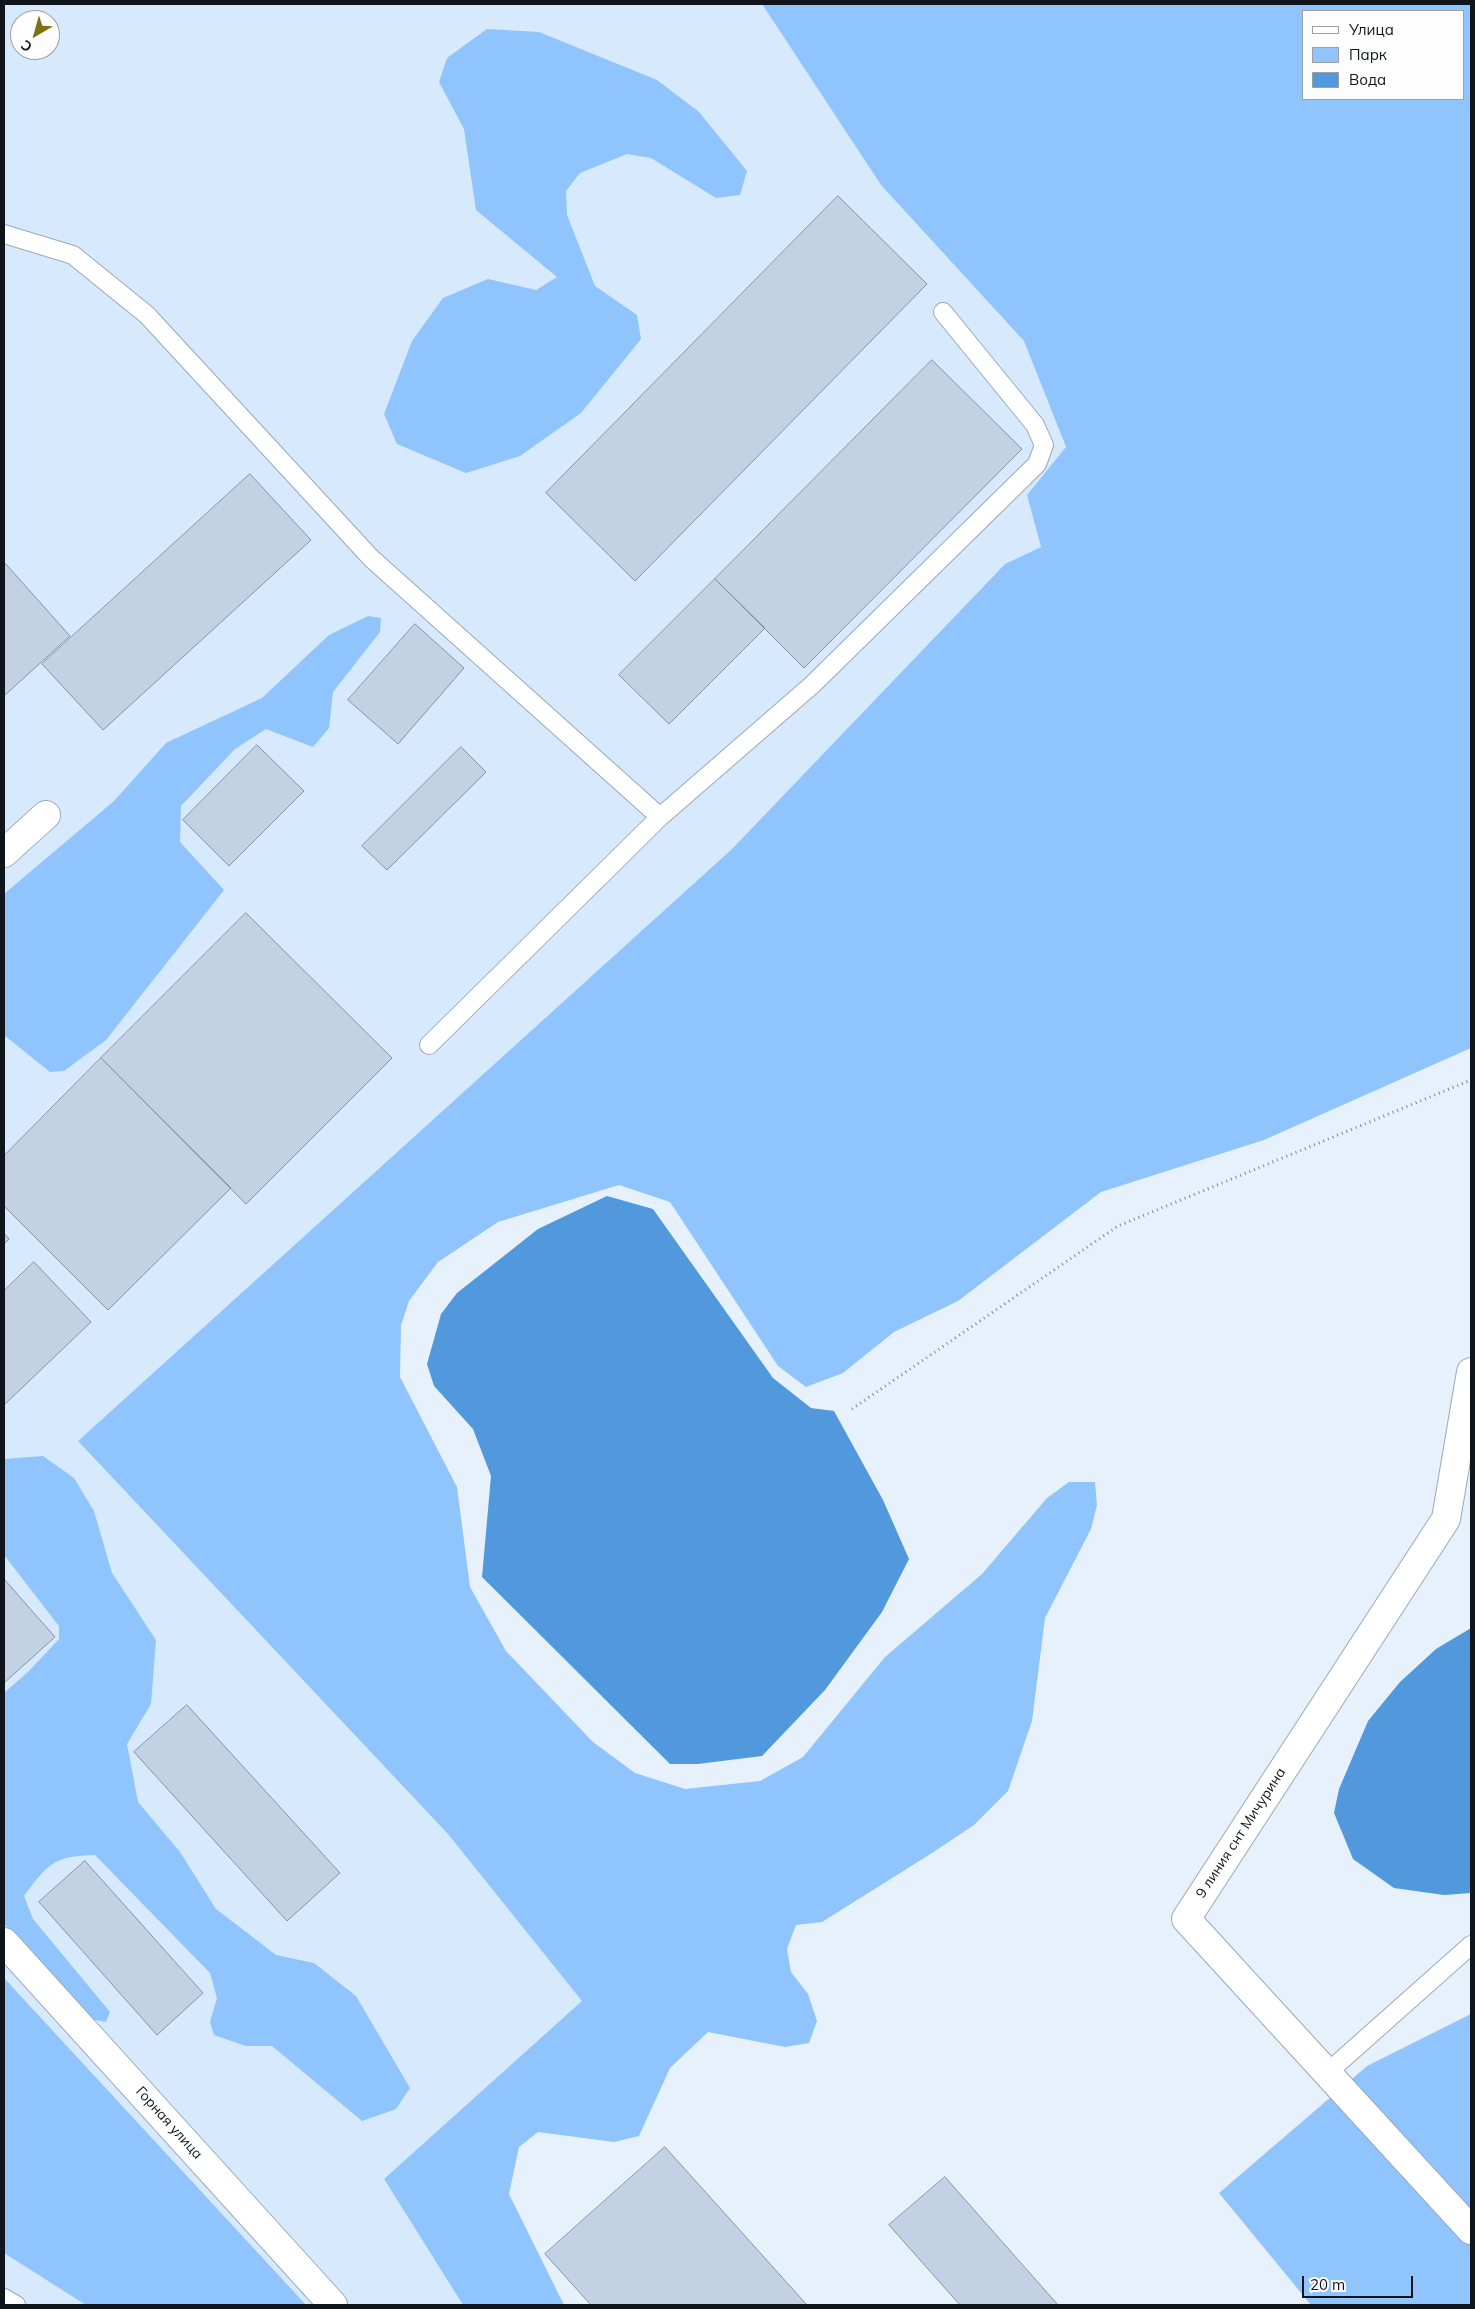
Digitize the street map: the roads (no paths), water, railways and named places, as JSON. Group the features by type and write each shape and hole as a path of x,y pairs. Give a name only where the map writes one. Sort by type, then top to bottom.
{"street":[{"path":"4,853 46,815"},
{"name":"9 линия снт Мичурина","path":"1471,1372 1446,1519 1186,1919 1471,2230"},
{"name":"Горная улица","path":"4,1942 334,2305"}],"lane":[{"path":"4,234 73,255 147,315 371,558 660,817"},
{"path":"429,1045 660,817 812,686 1037,464 1044,445 1035,425 943,312"},
{"path":"1327,2073 1471,1945"},
{"path":"4,2298 16,2305"}],"water":[{"path":"607,1196 653,1209 773,1378 811,1408 834,1411 883,1500 909,1559 882,1612 825,1690 762,1756 698,1764 670,1764 482,1577 491,1476 473,1429 434,1386 427,1364 441,1314 457,1293 538,1229"},
{"path":"1471,1628 1471,1893 1444,1895 1394,1888 1353,1859 1334,1813 1339,1789 1368,1721 1400,1682 1436,1649"}]}
